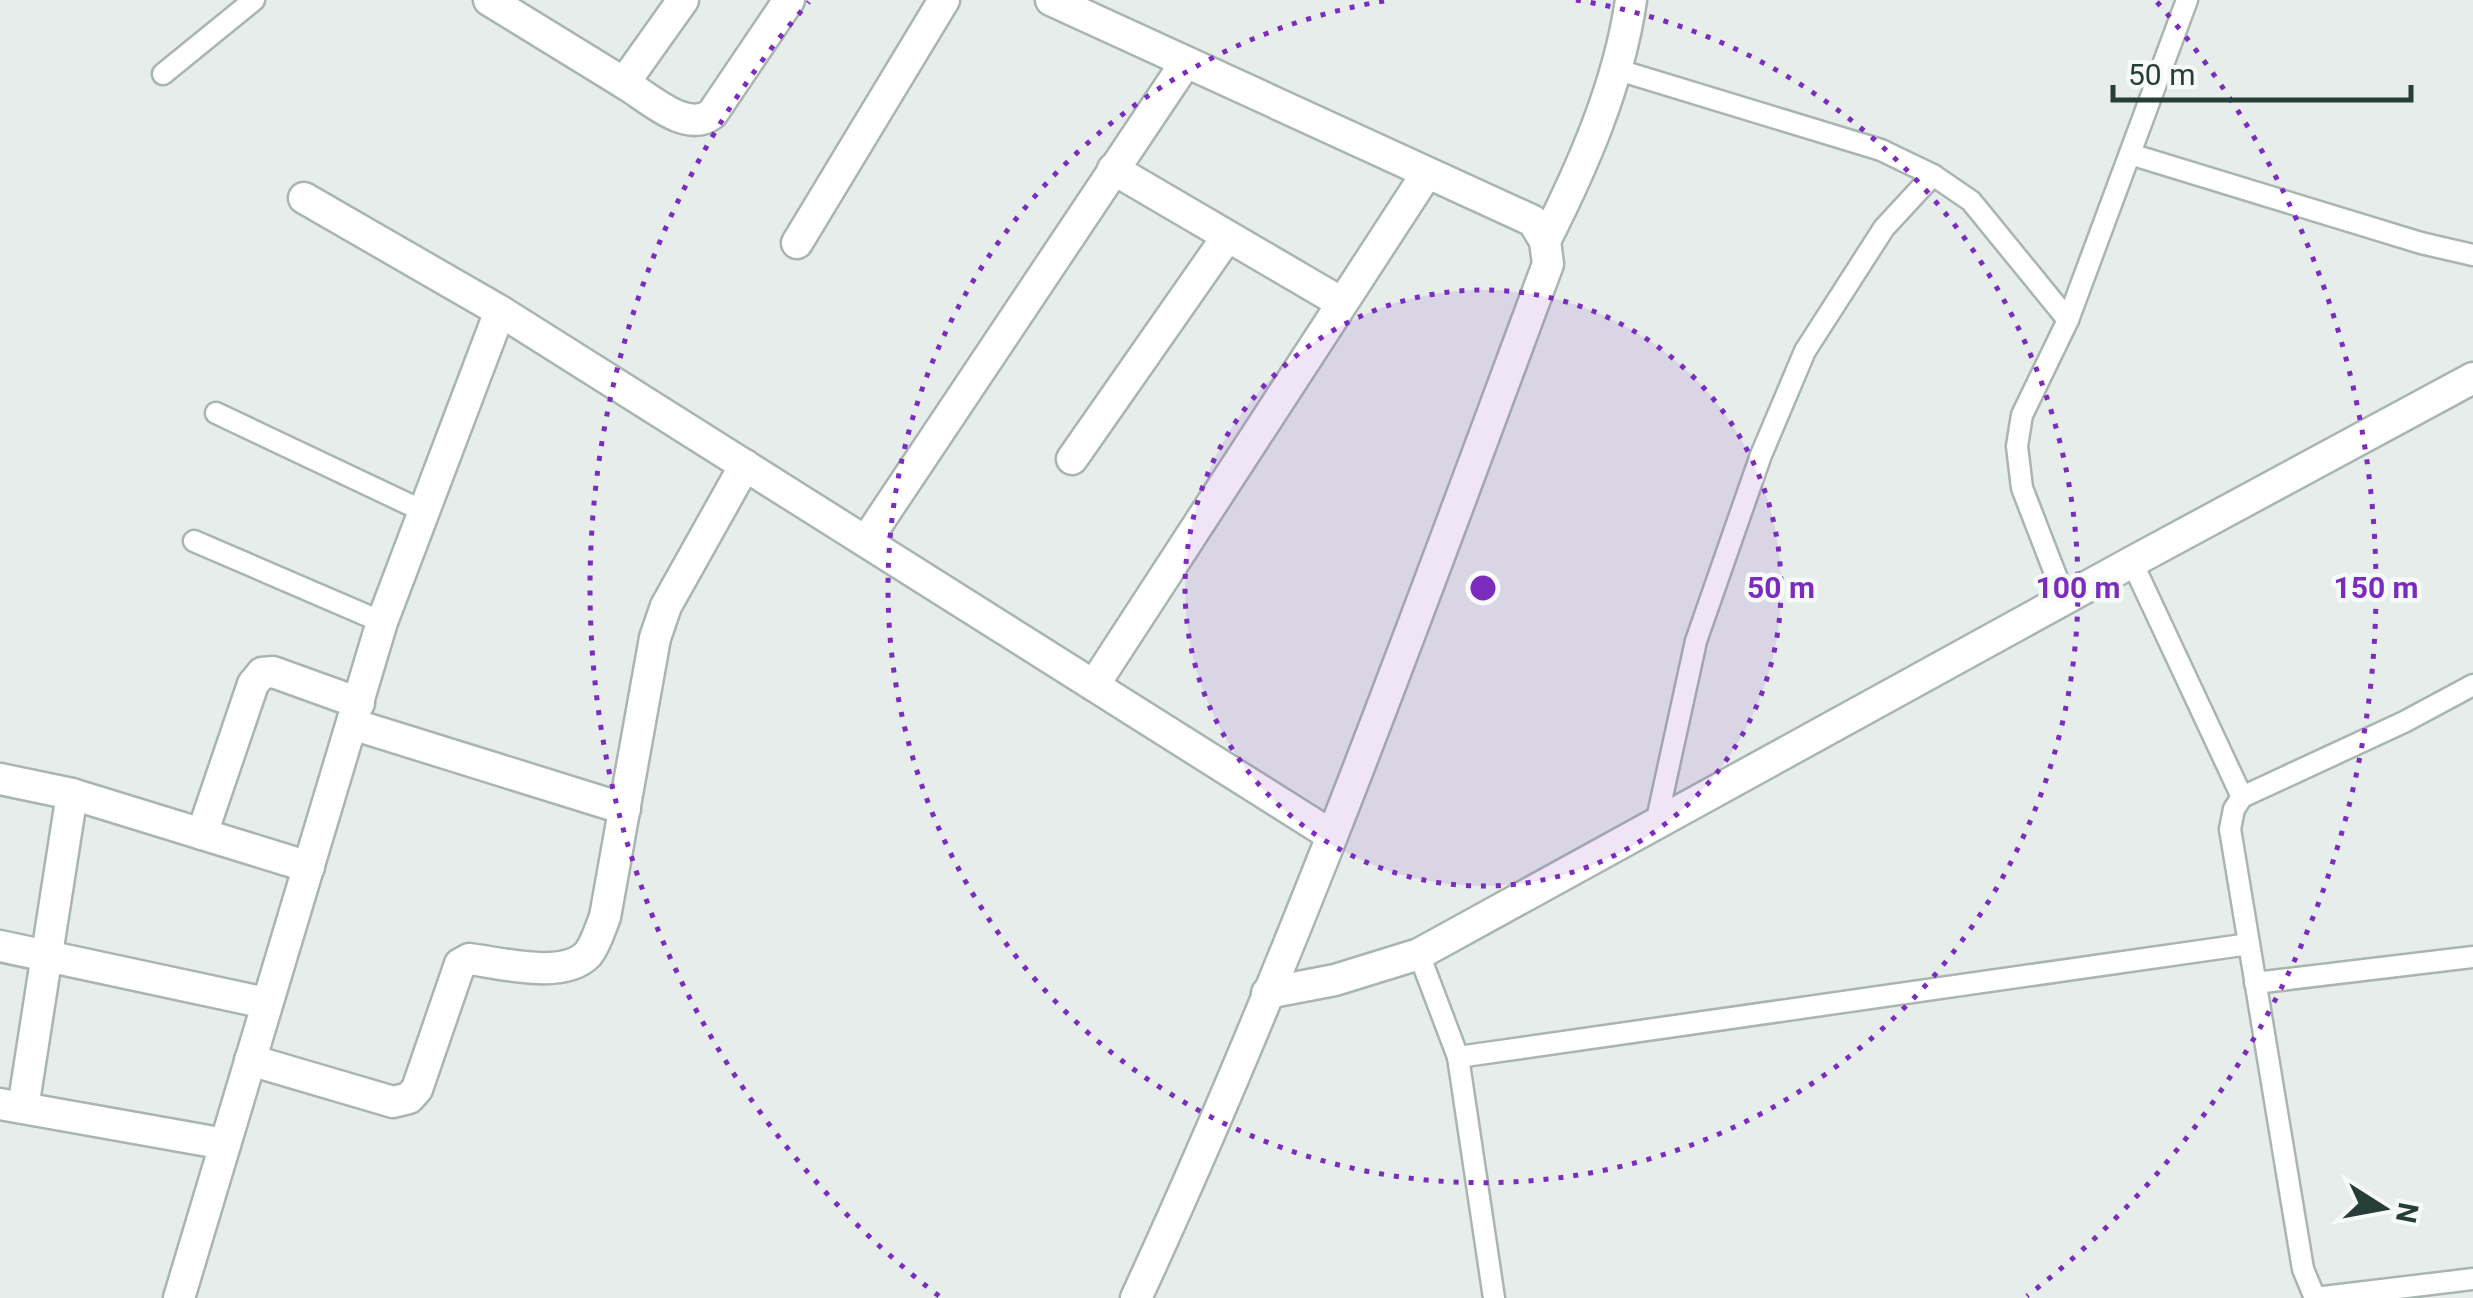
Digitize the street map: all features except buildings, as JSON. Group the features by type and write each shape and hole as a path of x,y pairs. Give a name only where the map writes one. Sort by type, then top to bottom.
{"street":[{"path":"489,0 688,122 702,122 712,114 788,0"},
{"path":"624,82 683,0"},
{"path":"797,243 944,0"},
{"path":"1051,0 1533,221 1544,241 1548,264 1389,694 1180,1203 1136,1298"},
{"path":"1544,241 1590,146 1615,69 1631,0"},
{"path":"866,541 1186,62"},
{"path":"1112,169 1342,303"},
{"path":"1094,685 1427,173"},
{"path":"304,198 500,311 1331,835"},
{"path":"1072,459 1227,236"},
{"path":"179,1298 382,622 500,311"},
{"path":"1267,992 1335,980 1419,954 2473,378"},
{"path":"250,1060 393,1102 409,1098 417,1088 460,964 470,959 558,969 577,964 591,950 605,917 656,638 666,606 745,466"},
{"path":"202,834 253,684 262,673 273,672 355,714 625,809"},
{"path":"0,779 72,794 309,867"},
{"path":"72,794 46,956 12,1106 225,1144"},
{"path":"0,946 266,1003"}],"lane":[{"path":"163,74 254,0"},
{"path":"2065,598 2022,488 2017,446 2022,415 2068,320 2187,0"},
{"path":"1615,69 1880,150 1934,175 1971,202 2068,320"},
{"path":"2130,154 2421,243 2473,254"},
{"path":"1656,824 1696,641 1761,456 1804,351 1884,228 1934,175"},
{"path":"216,413 423,511"},
{"path":"194,541 382,622"},
{"path":"2132,562 2242,798"},
{"path":"2473,685 2242,798 2234,808 2230,828 2303,1268 2315,1298 2473,1278"},
{"path":"1458,1057 2249,944"},
{"path":"1419,954 1458,1057 1494,1298"},
{"path":"2255,983 2473,957"}]}
